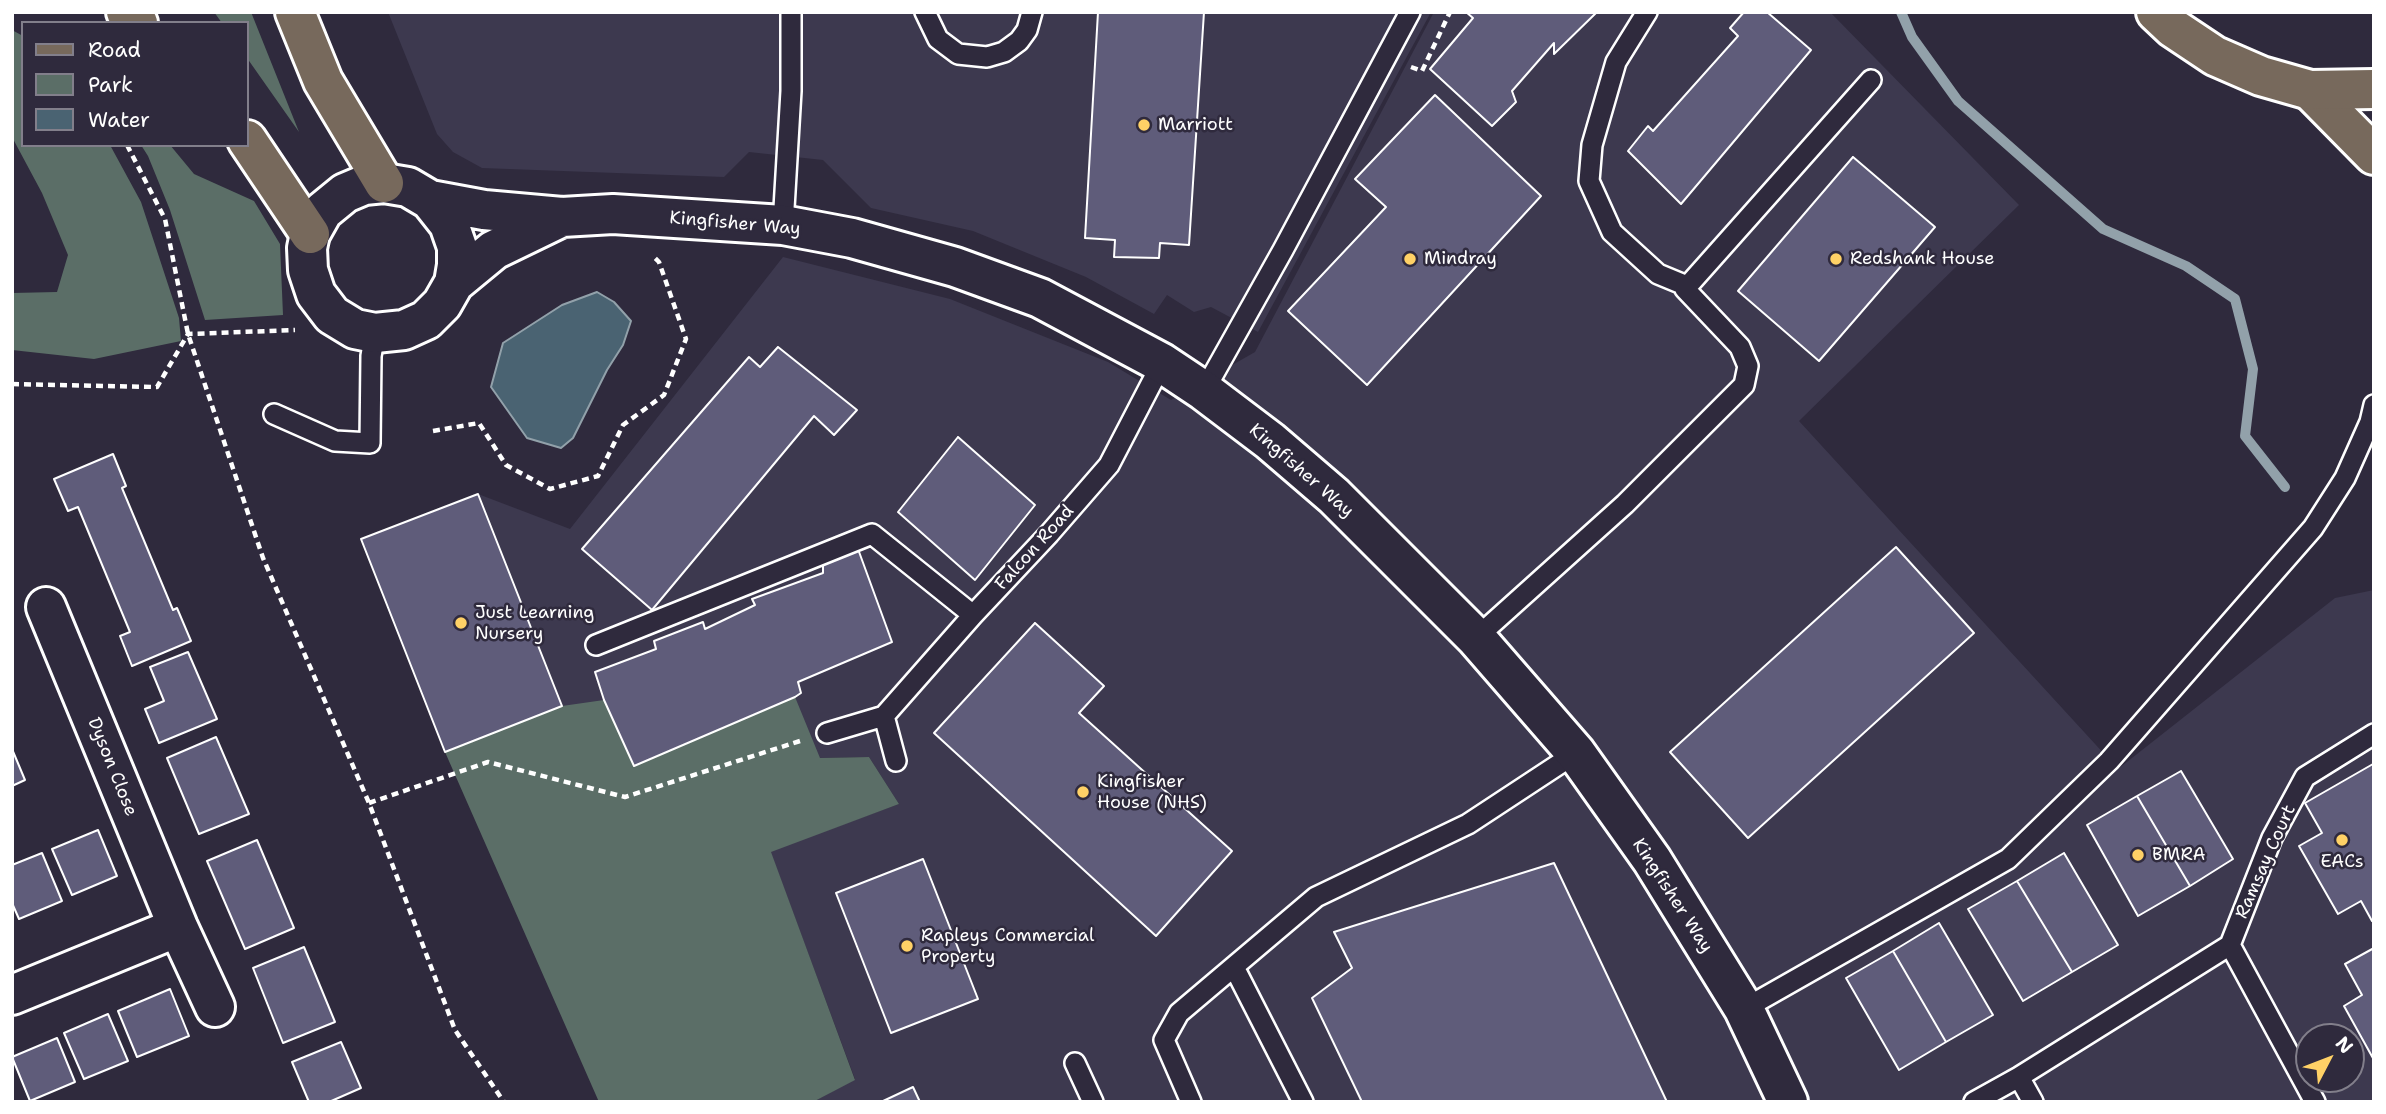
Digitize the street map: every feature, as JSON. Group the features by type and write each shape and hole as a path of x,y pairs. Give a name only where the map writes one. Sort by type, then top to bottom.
{"main road":[{"path":"295,12 323,81 384,183"},
{"path":"2157,12 2173,27 2215,56 2261,76 2310,90 2374,89"},
{"path":"2310,90 2374,155"},
{"path":"248,141 310,234"}],"street":[{"path":"384,183 408,187 430,200 449,224 457,247 457,265 454,283 442,304 426,320 404,330 375,333 355,328 332,315 316,294 308,270 307,248 310,234 323,211 345,192 364,185 384,183"},
{"name":"Kingfisher Way","path":"430,200 484,210 562,217 612,214 783,225 852,238 956,267 1040,298 1162,363 1270,441 1334,496 1476,638 1576,753 1651,860 1744,1009 1788,1102"},
{"name":"Kingfisher Way","path":"454,283 495,250 562,217"},
{"name":"Dyson Close","path":"45,607 178,926 215,1007"},
{"path":"12,995 178,926"}],"lane":[{"path":"783,225 791,91 791,12"},
{"path":"925,12 937,39 958,54 987,57 1004,52 1019,41 1027,30 1032,12"},
{"path":"1204,391 1410,12"},
{"path":"1647,12 1615,62 1591,145 1589,181 1612,232 1658,274 1687,286"},
{"path":"1476,638 1625,504 1744,385 1748,366 1740,347 1685,289 1871,80"},
{"path":"274,414 335,441 370,443 371,356 375,333"},
{"name":"Falcon Road","path":"884,716 1109,465 1162,363"},
{"path":"1744,1009 2008,859 2109,761 2313,528 2345,478 2370,422 2374,405"},
{"path":"596,645 872,534 973,615"},
{"path":"827,733 884,716 896,761"},
{"name":"Ramsay Court","path":"2230,945 2272,838 2305,776 2374,734"},
{"path":"1191,1102 1164,1040 1179,1013 1316,897 1468,824 1576,753"},
{"path":"1974,1102 2019,1077 2230,945 2315,1102"},
{"path":"1234,967 1303,1102"},
{"path":"1075,1063 1093,1102"},
{"path":"2019,1077 2034,1102"}],"path":[{"path":"128,147 165,219 188,334 263,558 369,803 455,1030 504,1102"},
{"path":"433,431 479,423 506,465 550,489 598,476 623,425 664,395 686,339 659,262 612,214"},
{"path":"188,334 309,329"},
{"path":"12,384 157,387 188,334"},
{"path":"369,803 488,762 625,797 827,733"}],"shaded area":[{"path":"388,12 1431,12 1258,332 1211,307 1194,312 1167,295 1154,314 1086,277 973,231 871,208 823,160 749,152 724,177 482,168 453,152 437,134"},
{"path":"1434,12 1830,12 2019,205 1799,421 2118,769 2335,598 2374,590 2374,1102 813,1102 855,1079 770,851 899,804 869,757 820,758 562,706 445,752 361,539 478,494 570,529 783,257 950,299 1108,362 1171,400 1255,352"}],"green space":[{"path":"214,12 251,12 299,132 248,59 248,21 221,21"},
{"path":"12,30 21,35 21,147 111,147 141,202 179,318 181,341 94,359 12,350 12,293 57,292 68,255 42,193 12,137"},
{"path":"142,147 172,147 194,174 254,201 280,244 283,315 205,320 170,210"},
{"path":"795,697 820,758 869,757 899,804 771,852 855,1080 813,1102 599,1102 445,752 562,706 604,700"}],"water":[{"path":"597,292 614,302 631,321 623,345 607,370 573,438 561,448 527,438 491,387 503,343 562,305"}],"building":[{"name":"Marriott","path":"1098,12 1204,12 1189,245 1160,243 1159,258 1114,257 1115,240 1085,238"},
{"path":"1466,12 1597,12 1554,54 1554,43 1512,91 1516,102 1492,126 1430,69 1473,18"},
{"path":"1744,12 1767,12 1811,50 1681,204 1628,151 1648,126 1653,131 1738,36 1730,28"},
{"name":"Mindray","path":"1435,95 1541,196 1367,385 1288,311 1386,207 1355,179"},
{"name":"Redshank House","path":"1853,157 1935,227 1819,361 1738,291"},
{"path":"778,347 857,410 834,435 814,416 652,610 582,549 749,357 760,367"},
{"path":"958,437 1035,505 975,580 898,512"},
{"path":"113,454 126,486 122,488 173,610 177,608 191,641 132,666 120,636 130,632 78,507 68,511 54,479"},
{"name":"Just Learning Nursery","path":"478,494 562,706 445,752 361,539"},
{"path":"1896,547 1974,633 1748,838 1670,752"},
{"path":"858,549 892,642 798,682 801,693 795,697 634,766 604,700 595,672 656,649 654,641 703,622 705,629 755,605 752,599 823,573 823,564"},
{"name":"Kingfisher House (NHS)","path":"1035,623 1104,686 1079,713 1232,851 1156,936 934,733"},
{"path":"188,652 217,719 159,743 145,709 164,701 150,667"},
{"path":"216,737 249,814 199,834 167,758"},
{"path":"12,749 25,780 12,786"},
{"name":"EACs","path":"2373,764 2372,921 2361,901 2338,914 2299,846 2322,833 2305,803"},
{"path":"2181,771 2233,859 2190,886 2137,796"},
{"name":"BMRA","path":"2137,796 2190,886 2138,916 2087,825"},
{"path":"98,830 117,876 72,895 52,849"},
{"path":"257,840 294,928 245,949 207,861"},
{"path":"42,853 62,901 19,919 12,903 12,865"},
{"path":"2064,853 2118,945 2072,972 2017,881"},
{"name":"Rapleys Commercial Property","path":"923,859 978,999 891,1033 836,893"},
{"path":"1554,863 1667,1102 1362,1102 1312,998 1352,968 1334,932"},
{"path":"2017,881 2072,972 2023,1001 1968,909"},
{"path":"1939,923 1993,1015 1946,1042 1893,951"},
{"path":"304,947 335,1022 283,1043 253,968"},
{"path":"2374,948 2374,1060 2365,1044 2365,1023 2353,1023 2344,1006 2362,995 2345,964"},
{"path":"1893,951 1946,1042 1899,1070 1846,978"},
{"path":"170,989 189,1036 137,1057 118,1011"},
{"path":"108,1014 128,1061 84,1079 64,1033"},
{"path":"57,1038 75,1082 30,1101 12,1057"},
{"path":"341,1042 361,1088 329,1102 309,1102 292,1062"},
{"path":"913,1087 920,1102 881,1102"}],"waterway":[{"path":"1901,12 1912,37 1958,101 2103,229 2186,266 2235,299 2253,369 2245,436 2285,487"}],"place":[{"name":"Marriott","path":"1144,125"},
{"name":"Mindray","path":"1410,259"},
{"name":"Redshank House","path":"1836,259"},
{"name":"Just Learning Nursery","path":"461,623"},
{"name":"Kingfisher House (NHS)","path":"1083,792"},
{"name":"EACs","path":"2342,840"},
{"name":"BMRA","path":"2138,855"},
{"name":"Rapleys Commercial Property","path":"907,946"}]}
